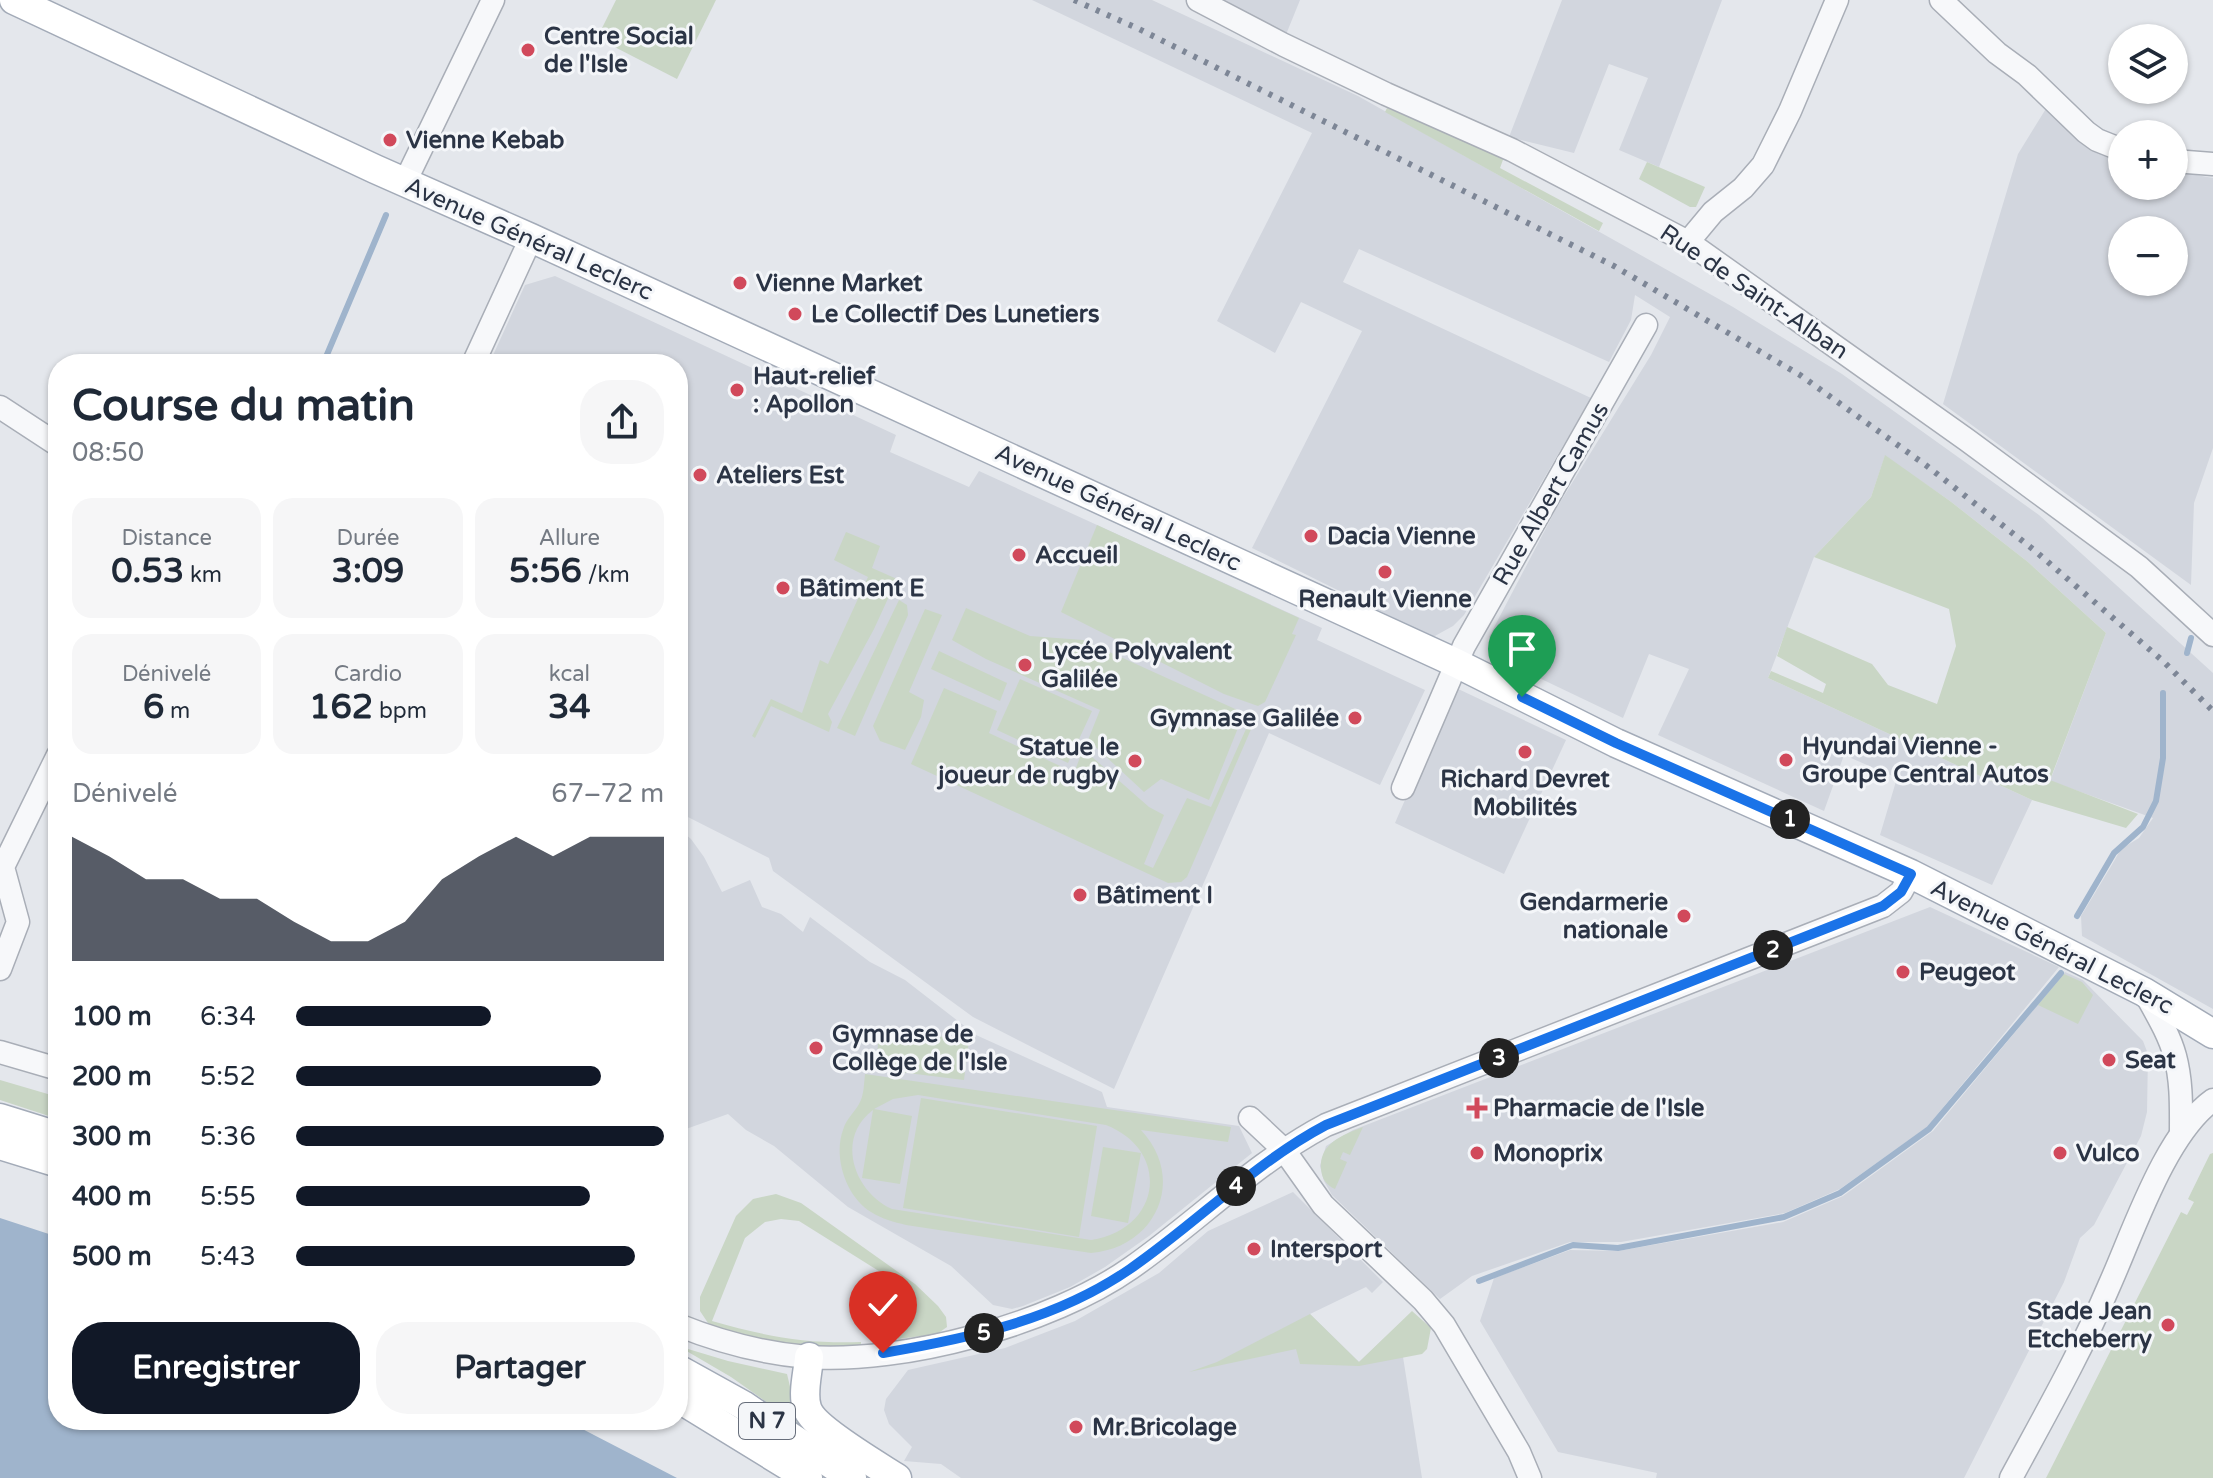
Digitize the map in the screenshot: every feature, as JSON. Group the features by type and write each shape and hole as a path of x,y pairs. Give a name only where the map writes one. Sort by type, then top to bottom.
{"main road":[{"name":"Avenue Général Leclerc","path":"14,0 1456,663 1616,743 1911,874 2144,992 2213,1034"},
{"path":"0,1118 48,1133"},
{"path":"0,1145 48,1160"},
{"path":"809,1357 805,1391 808,1412 826,1430 897,1478"},
{"name":"N 7","path":"688,1375 743,1405 852,1478"},
{"name":"N 7","path":"688,1404 808,1478"}],"street":[{"path":"405,182 493,0"},
{"name":"Rue de Saint-Alban","path":"1198,0 1361,82 1512,150 1688,242 2139,567 2213,635"},
{"path":"1688,242 1713,212 1743,188 1763,165 1790,111 1837,0"},
{"path":"1941,0 1997,53 2027,75 2086,132 2108,144"},
{"path":"2188,162 2213,164"},
{"path":"478,354 531,238"},
{"name":"Rue Albert Camus","path":"1403,788 1456,663 1646,325"},
{"path":"0,407 48,438"},
{"path":"0,969 18,922 2,868 48,775"},
{"path":"688,1328 742,1347 809,1357 861,1356 941,1343 999,1329 1050,1312 1084,1297 1128,1271 1284,1150 1355,1112 1883,906 1901,892 1911,874"},
{"path":"2144,992 2170,1039 2176,1057 2181,1090 2181,1133"},
{"path":"0,1052 48,1066"},
{"path":"2011,1478 2110,1286 2130,1232 2181,1133 2213,1100"},
{"path":"1250,1118 1284,1150 1323,1205 1423,1300 1444,1325 1519,1452 1530,1478"}],"shaded area":[{"path":"1032,0 1152,0 1358,96 1733,307 1842,374 2039,515 2213,673 2213,1009 2082,936 2081,916 2121,849 2139,838 2153,818 2050,781 2106,633 2028,562 1950,501 1885,456 1871,497 1814,557 1768,678 2032,800 1992,885 1880,835 1897,778 1844,755 1824,811 1658,735 1689,669 1649,654 1623,718 1495,657 1489,637 1556,509 1651,355 1670,317 1635,295 1631,320 1609,362 1359,249 1343,282 1591,398 1464,615 1453,626 1433,637 1252,548 1362,331 1301,302 1275,353 1217,321 1312,133"},
{"path":"1218,0 1300,0 1285,37"},
{"path":"1562,0 1722,0 1659,167 1619,150 1648,78 1609,64 1574,153 1509,137"},
{"path":"2047,107 2108,150 2108,200 2188,200 2188,174 2213,178 2213,448 2194,503 2191,585 1943,404 2018,154"},
{"name":"Lycée Polyvalent Galilée","path":"555,276 896,435 890,452 969,487 979,471 1322,628 1317,640 1425,690 1380,785 1269,733 1114,1089 973,1017 773,871 769,858 688,817 688,354 494,354 525,285"},
{"path":"1454,687 1566,740 1504,874 1395,823"},
{"path":"688,836 704,857 722,892 750,880 762,907 781,914 803,932 810,917 870,962 905,980 976,1035 1102,1092 1107,1107 1239,1126 1252,1153 1149,1236 1105,1267 1070,1287 1012,1309 993,1305 951,1266 848,1207 774,1146 746,1130 728,1114 688,1128"},
{"path":"1930,907 2059,967 1927,1127 1840,1189 1785,1213 1621,1242 1570,1242 1472,1276 1440,1299 1332,1195 1324,1181 1320,1166 1326,1146 1353,1130"},
{"path":"2065,972 2083,980 2143,1041 2148,1054 2147,1112 2141,1136 2094,1225 2080,1238 2064,1282 1964,1478 1656,1478 1657,1473 1558,1452 1480,1321 1494,1278 1570,1250 1618,1251 1783,1222 1843,1196 1933,1131"},
{"path":"1293,1192 1383,1282 1372,1293 1366,1287 1310,1314 1359,1362 1398,1325 1422,1478 961,1478 941,1464 904,1461 912,1447 889,1424 884,1410 886,1399 908,1370 1005,1348 1075,1321 1159,1273 1208,1231"}],"green space":[{"path":"616,0 716,0 677,79 597,38"},
{"path":"1387,108 1504,157 1500,168 1603,223 1599,231 1385,112"},
{"path":"1647,162 1705,187 1696,207 1690,207 1639,179"},
{"path":"1885,455 2028,562 2106,633 2050,780 2138,814 2126,828 2032,800 1768,678 1771,671 1823,693 1826,684 1777,656 1787,627 1872,664 1888,685 1937,704 1956,646 1949,609 1814,557 1871,497"},
{"path":"1097,525 1299,618 1292,634 1296,635 1265,702 1258,706 1224,694 1061,612"},
{"path":"846,532 880,546 872,568 897,579 828,714 832,722 829,732 771,706 755,738 752,736 771,699 802,713 820,660 828,664 868,577 834,560"},
{"path":"899,600 907,605 908,615 855,736 837,728"},
{"path":"966,608 1030,636 1083,640 1244,713 1209,800 1161,779 1144,792 1088,740 1100,710 986,659 952,640"},
{"path":"925,609 942,615 909,692 924,700 921,717 905,750 880,741 873,726"},
{"path":"939,651 1007,683 1000,701 931,669"},
{"path":"1020,679 1092,711 1068,763 997,730"},
{"path":"944,688 997,711 989,733 1071,771 1076,768 1083,749 1149,807 1164,815 1144,864 1153,868 1187,798 1211,807 1250,720 1252,727 1187,877 1181,882 1168,883 911,764"},
{"path":"2064,974 2082,982 2093,995 2078,1024 2038,1005"},
{"path":"880,1029 969,1040 964,1080 875,1069"},
{"path":"865,1074 1231,1127 1228,1142 1141,1130 1155,1149 1162,1169 1163,1189 1158,1208 1148,1225 1133,1239 1114,1248 1091,1253 906,1225 879,1217 862,1205 844,1176 840,1141 846,1123 861,1101","holes":["918,1095 1106,1125 1127,1137 1141,1153 1149,1170 1150,1188 1144,1206 1132,1221 1114,1233 1091,1240 892,1209 879,1201 859,1178 852,1149 861,1122 873,1110 862,1178 900,1184 912,1116 874,1109 893,1099"]},
{"path":"0,1080 48,1094 48,1116 0,1100"},
{"path":"921,1098 1097,1126 1079,1237 903,1208"},
{"path":"1363,1127 1350,1155 1343,1152 1340,1159 1347,1162 1335,1189 1322,1176 1324,1153 1334,1141"},
{"path":"1103,1147 1141,1153 1128,1223 1091,1216"},
{"name":"Stade Jean Etcheberry","path":"2213,1153 2213,1478 2046,1478 2181,1212 2187,1215 2194,1202 2188,1199"},
{"path":"776,1194 801,1203 915,1284 938,1306 946,1317 947,1327 937,1334 898,1339 882,1273 799,1221 781,1219 765,1222 745,1238 712,1321 785,1338 861,1342 861,1346 803,1345 762,1340 708,1323 700,1311 700,1297 736,1216 753,1199"},
{"path":"1412,1311 1431,1328 1427,1349 1422,1354 1359,1366 1300,1364 1296,1349 1189,1372 1217,1362 1310,1314 1359,1362"},
{"path":"688,1349 787,1374 792,1395 844,1457"}],"water":[{"path":"0,1218 48,1234 48,1430 584,1430 677,1478 0,1478"}],"waterway":[{"path":"327,354 386,215"},
{"path":"2187,653 2191,638"},
{"path":"2077,916 2114,853 2143,827 2156,801 2163,758 2163,693"},
{"path":"1479,1281 1573,1245 1618,1248 1784,1217 1840,1193 1929,1129 2061,973"}],"railway":[{"path":"1074,0 1139,29 1614,266 1800,375 1927,466 2034,550 2163,661 2213,711"}],"place":[{"name":"Centre Social de l'Isle","path":"528,50"},
{"name":"Vienne Kebab","path":"390,140"},
{"name":"Vienne Market","path":"740,283"},
{"name":"Le Collectif Des Lunetiers","path":"795,314"},
{"name":"Haut-relief : Apollon","path":"737,390"},
{"name":"Ateliers Est","path":"700,475"},
{"name":"Dacia Vienne","path":"1311,536"},
{"name":"Accueil","path":"1019,555"},
{"name":"Renault Vienne","path":"1385,572"},
{"name":"Bâtiment E","path":"783,588"},
{"name":"Lycée Polyvalent Galilée","path":"1025,665"},
{"name":"Gymnase Galilée","path":"1355,718"},
{"name":"Richard Devret Mobilités","path":"1525,752"},
{"name":"Hyundai Vienne - Groupe Central Autos","path":"1786,760"},
{"name":"Statue le joueur de rugby","path":"1135,761"},
{"name":"Bâtiment I","path":"1080,895"},
{"name":"Gendarmerie nationale","path":"1684,916"},
{"name":"Peugeot","path":"1903,972"},
{"name":"Gymnase de Collège de l'Isle","path":"816,1048"},
{"name":"Seat","path":"2109,1060"},
{"name":"Pharmacie de l'Isle","path":"1477,1108"},
{"name":"Monoprix","path":"1477,1153"},
{"name":"Vulco","path":"2060,1153"},
{"name":"Intersport","path":"1254,1249"},
{"name":"Stade Jean Etcheberry","path":"2168,1325"},
{"name":"Mr.Bricolage","path":"1076,1427"}],"route":[{"path":"883,1353 999,1329 1084,1297 1128,1271 1284,1150 1326,1125 1883,906 1901,892 1911,874 1616,743 1522,697"}]}
